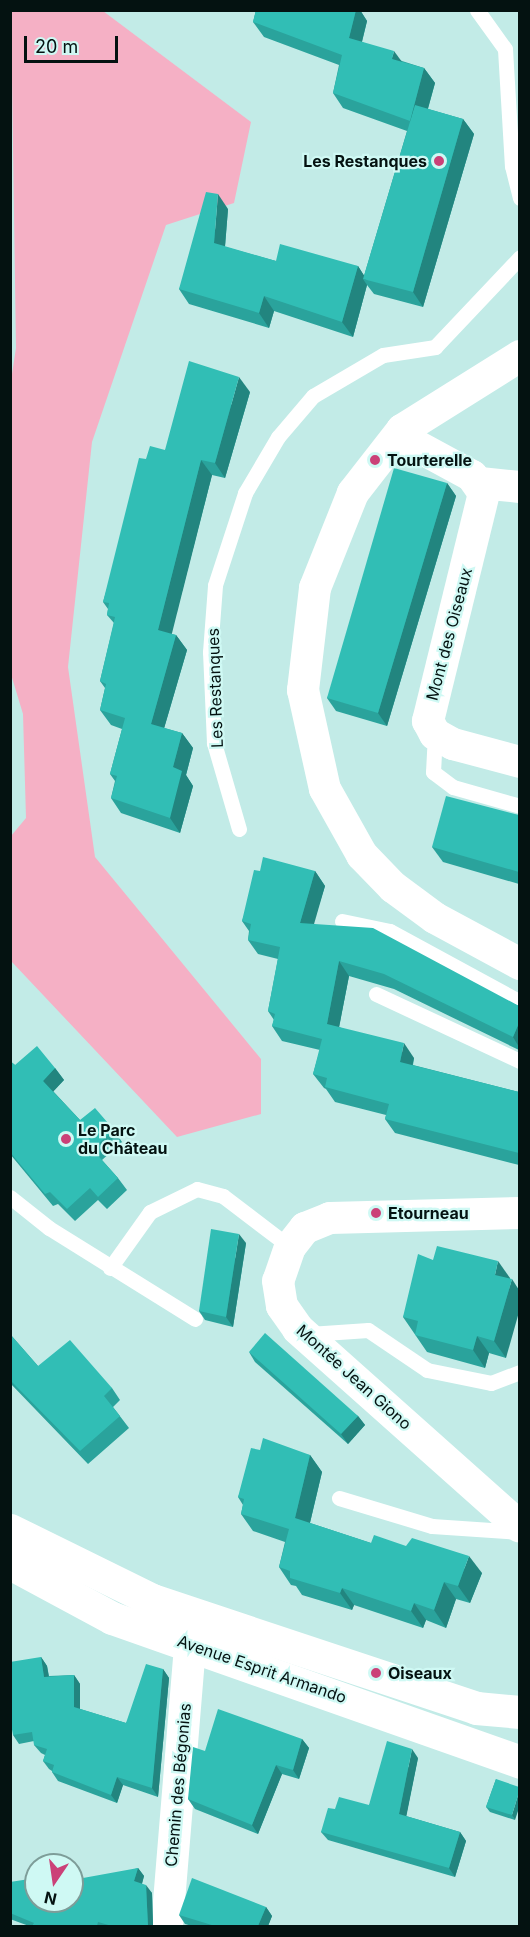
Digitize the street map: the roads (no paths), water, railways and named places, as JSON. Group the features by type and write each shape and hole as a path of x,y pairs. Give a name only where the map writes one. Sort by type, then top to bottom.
{"street":[{"path":"519,356 402,430 352,493 315,588 303,668 314,752 340,821 393,887 435,918 519,964"},
{"path":"402,430 415,445 480,483 519,487"},
{"name":"Mont des Oiseaux","path":"435,734 428,721 430,704 484,503 480,483"},
{"path":"435,734 519,762"},
{"name":"Montée Jean Giono","path":"519,1213 350,1215 305,1228 290,1247 278,1281 282,1306 298,1329 309,1334 519,1529"},
{"name":"Avenue Esprit Armando","path":"10,1530 152,1600 476,1708 519,1712"},
{"name":"Avenue Esprit Armando","path":"10,1563 112,1618 519,1762"},
{"name":"Chemin des Bégonias","path":"167,1926 190,1644"}],"lane":[{"path":"477,10 505,49 512,166 519,198"},
{"name":"Les Restanques","path":"239,829 214,743 210,652 215,585 245,493 278,437 313,396 383,355 435,347 519,257"},
{"path":"435,734 433,772 453,787 519,806"},
{"path":"342,921 390,931 519,1002"},
{"path":"376,994 519,1061"},
{"path":"110,1268 150,1212 197,1189 223,1197 290,1247"},
{"path":"10,1197 110,1268 195,1319"},
{"path":"309,1334 368,1330 427,1370 491,1383 519,1372"},
{"path":"339,1498 432,1526 519,1529"}],"place":[{"name":"Les Restanques","path":"439,161"},
{"name":"Tourterelle","path":"375,460"},
{"name":"Le Parc du Château","path":"66,1139"},
{"name":"Etourneau","path":"376,1213"},
{"name":"Oiseaux","path":"376,1673"}]}
